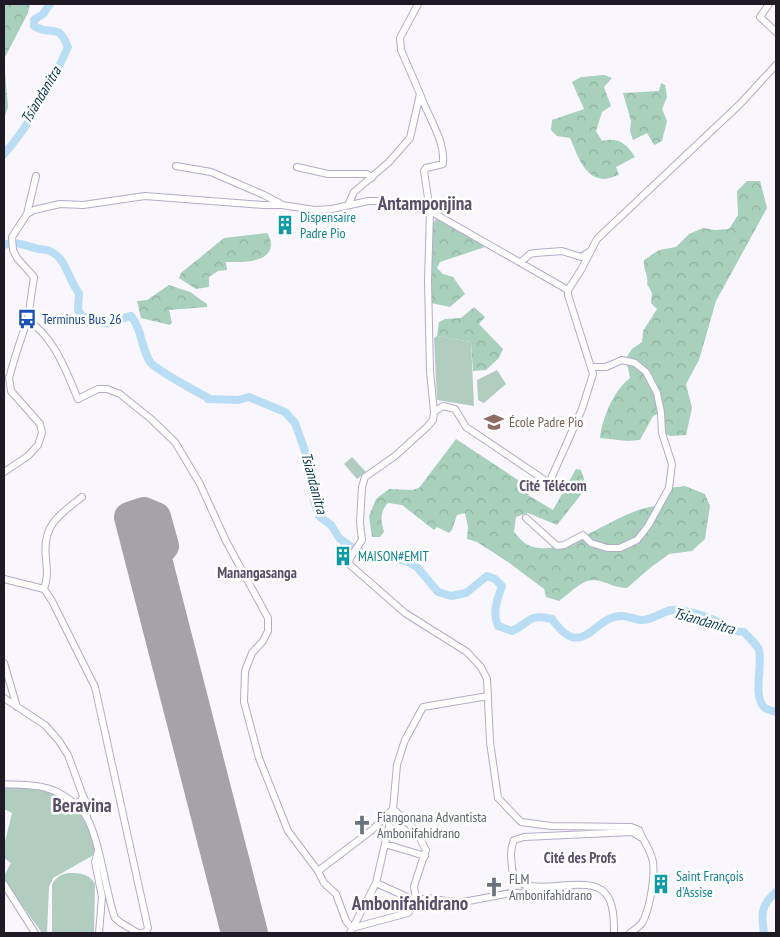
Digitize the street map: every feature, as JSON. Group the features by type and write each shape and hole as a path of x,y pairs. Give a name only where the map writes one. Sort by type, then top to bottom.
{"street":[{"path":"418,4 400,38 401,50 426,110 439,135 444,153 443,164 426,168 424,171 430,211 429,335 434,412 433,420 428,426 394,456 364,478 360,523 362,540 349,564 405,613 467,652 481,667 487,679 490,742 498,798 521,822 551,826 630,827 639,830 642,838"},
{"path":"769,4 760,17 776,32"},
{"path":"434,412 443,406 455,409 466,427 549,483 582,409 593,374 568,290 597,239 740,104 776,65"},
{"path":"348,205 354,192 372,178 410,138 420,94"},
{"path":"176,166 211,172 282,204"},
{"path":"297,167 319,173 367,174 372,178"},
{"path":"4,472 28,456 38,445 42,433 40,424 11,391 10,378 27,320 34,277 17,258 13,250 12,237 27,214 36,176"},
{"path":"263,205 264,195"},
{"path":"27,214 34,210 60,204 84,205 145,196 263,205 282,204 315,210 332,210 368,201 380,201 430,211 568,290"},
{"path":"521,262 530,254 536,252 562,252 582,257 590,252"},
{"path":"27,320 37,326 53,347 61,360 78,399 98,389 107,389 120,394 151,419 175,442 185,456 226,541 268,618 268,631 252,653 245,671 244,702 259,758 288,831 318,871 324,883 336,894 351,931"},
{"path":"526,518 557,546 564,545 583,536 591,543 607,548 620,548 637,540 648,526 669,488 672,464 662,433 661,413 657,394 646,372 635,363 622,360 606,367 591,367"},
{"path":"44,590 48,578 45,543 49,530 58,516 82,497"},
{"path":"4,579 44,590 52,601 95,687 148,928 146,932 140,933 115,918 98,851 87,818 85,800 68,755 45,725 4,698"},
{"path":"4,663 17,707"},
{"path":"351,931 376,883 392,809 397,765 405,740 423,707 488,696"},
{"path":"4,784 46,788 74,804 82,810 87,818"},
{"path":"74,804 81,801 83,796"},
{"path":"318,871 372,830 392,809"},
{"path":"351,931 408,912 416,901 414,886 426,850 416,831 392,809"},
{"path":"614,933 613,911 605,893 593,886 527,887 516,880 512,872 511,856 511,847 514,840 524,837 632,832 642,838 648,845 653,862 651,897 642,923 630,933"},
{"path":"385,844 425,856"},
{"path":"98,851 95,862 102,897 99,933"},
{"path":"376,883 416,901 428,898 458,903 511,893 550,892 560,886"},
{"path":"4,884 36,933"}],"green space":[{"path":"4,4 30,4 28,13 4,59"},
{"path":"4,59 8,107 4,119"},
{"path":"604,75 612,78 604,87 611,106 602,112 596,131 602,141 613,140 621,142 635,157 616,167 619,175 604,179 597,178 586,170 570,138 557,136 551,130 552,120 584,109 572,82 581,77"},
{"path":"661,83 665,85 667,97 662,109 667,121 662,141 654,145 647,133 633,140 630,131 631,121 623,93 659,91"},
{"path":"747,181 760,181 767,208 716,301 699,360 686,384 692,408 686,435 671,436 662,433 660,413 653,416 640,440 627,441 600,438 603,422 614,397 630,378 626,358 632,349 642,342 643,331 657,309 651,303 652,293 647,284 644,260 659,250 676,247 689,234 703,228 715,230 729,229 738,215 737,191"},
{"path":"437,217 488,246 440,262 437,268 443,274 453,277 465,294 450,307 431,303 432,223"},
{"path":"267,233 271,244 270,251 266,255 253,260 226,262 227,270 218,271 209,277 209,287 196,289 179,278 181,273 224,238"},
{"path":"169,285 190,292 207,304 207,307 169,310 172,323 170,325 141,318 137,301 147,300"},
{"path":"474,307 485,317 479,324 503,349 499,358 486,370 473,371 471,342 437,336 439,322 445,319 461,318"},
{"path":"437,336 471,342 474,406 437,400 434,338"},
{"path":"497,370 506,384 484,403 478,400 477,380"},
{"path":"456,439 530,488 528,495 553,510 576,469 581,470 585,482 583,492 557,525 528,513 516,517 514,532 528,545 542,548 558,546 575,540 626,515 658,506 669,488 685,486 705,494 710,506 705,539 692,551 669,554 627,588 594,580 578,586 559,601 546,597 544,589 508,562 477,542 467,539 468,527 465,513 457,515 452,530 449,533 437,527 434,530 402,505 388,503 383,510 382,517 384,532 380,537 372,537 369,516 376,499 389,489 412,490 419,488"},
{"path":"352,457 366,472 357,479 344,464"},
{"path":"4,788 36,789 56,795 73,805 87,821 96,848 92,856 53,878 49,887 47,933 42,933 4,880 4,876 11,863 4,858 4,846 12,813 4,809"},
{"path":"68,873 87,876 95,884 94,933 52,933 52,885 58,877"}],"waterway":[{"name":"Tsiandanitra","path":"4,154 23,130 40,103 68,47 61,34 34,26 34,20 43,14 50,4"},
{"name":"Tsiandanitra","path":"4,245 20,244 48,250 56,255 64,264 79,293 78,310 82,316 103,323 111,323 131,316 135,321 150,362 160,370 210,399 208,399 238,400 249,397 285,412 295,423 304,448 319,516 331,525 339,538 350,546 364,553 406,561 417,567 438,592 451,596 466,593 487,576 495,579 502,586 496,606 496,621 498,626 512,631 534,618 544,617 552,619 563,632 572,637 581,637 613,617 623,616 639,620 678,610 713,620 734,631 744,632 759,650 758,689 761,703 765,708 776,712"},
{"name":"Tsiandanitra","path":"764,933 763,910 767,901 776,892"}],"runway":[{"path":"236,933 129,517 144,512 156,517 164,546 156,555 253,933"}],"place":[{"name":"Dispensaire Padre Pio","path":"285,225"},
{"name":"Terminus Bus 26","path":"27,319"},
{"name":"École Padre Pio","path":"494,422"},
{"name":"MAISON#EMIT","path":"343,556"},
{"name":"Fiangonana Advantista Ambonifahidrano","path":"362,825"},
{"name":"Saint François d'Assise","path":"661,884"},
{"name":"FLM Ambonifahidrano","path":"494,887"}],"district":[{"name":"Antamponjina","path":"425,203"},
{"name":"Cité Télécom","path":"553,486"},
{"name":"Manangasanga","path":"257,573"},
{"name":"Beravina","path":"82,805"},
{"name":"Cité des Profs","path":"580,858"},
{"name":"Ambonifahidrano","path":"410,903"}]}
